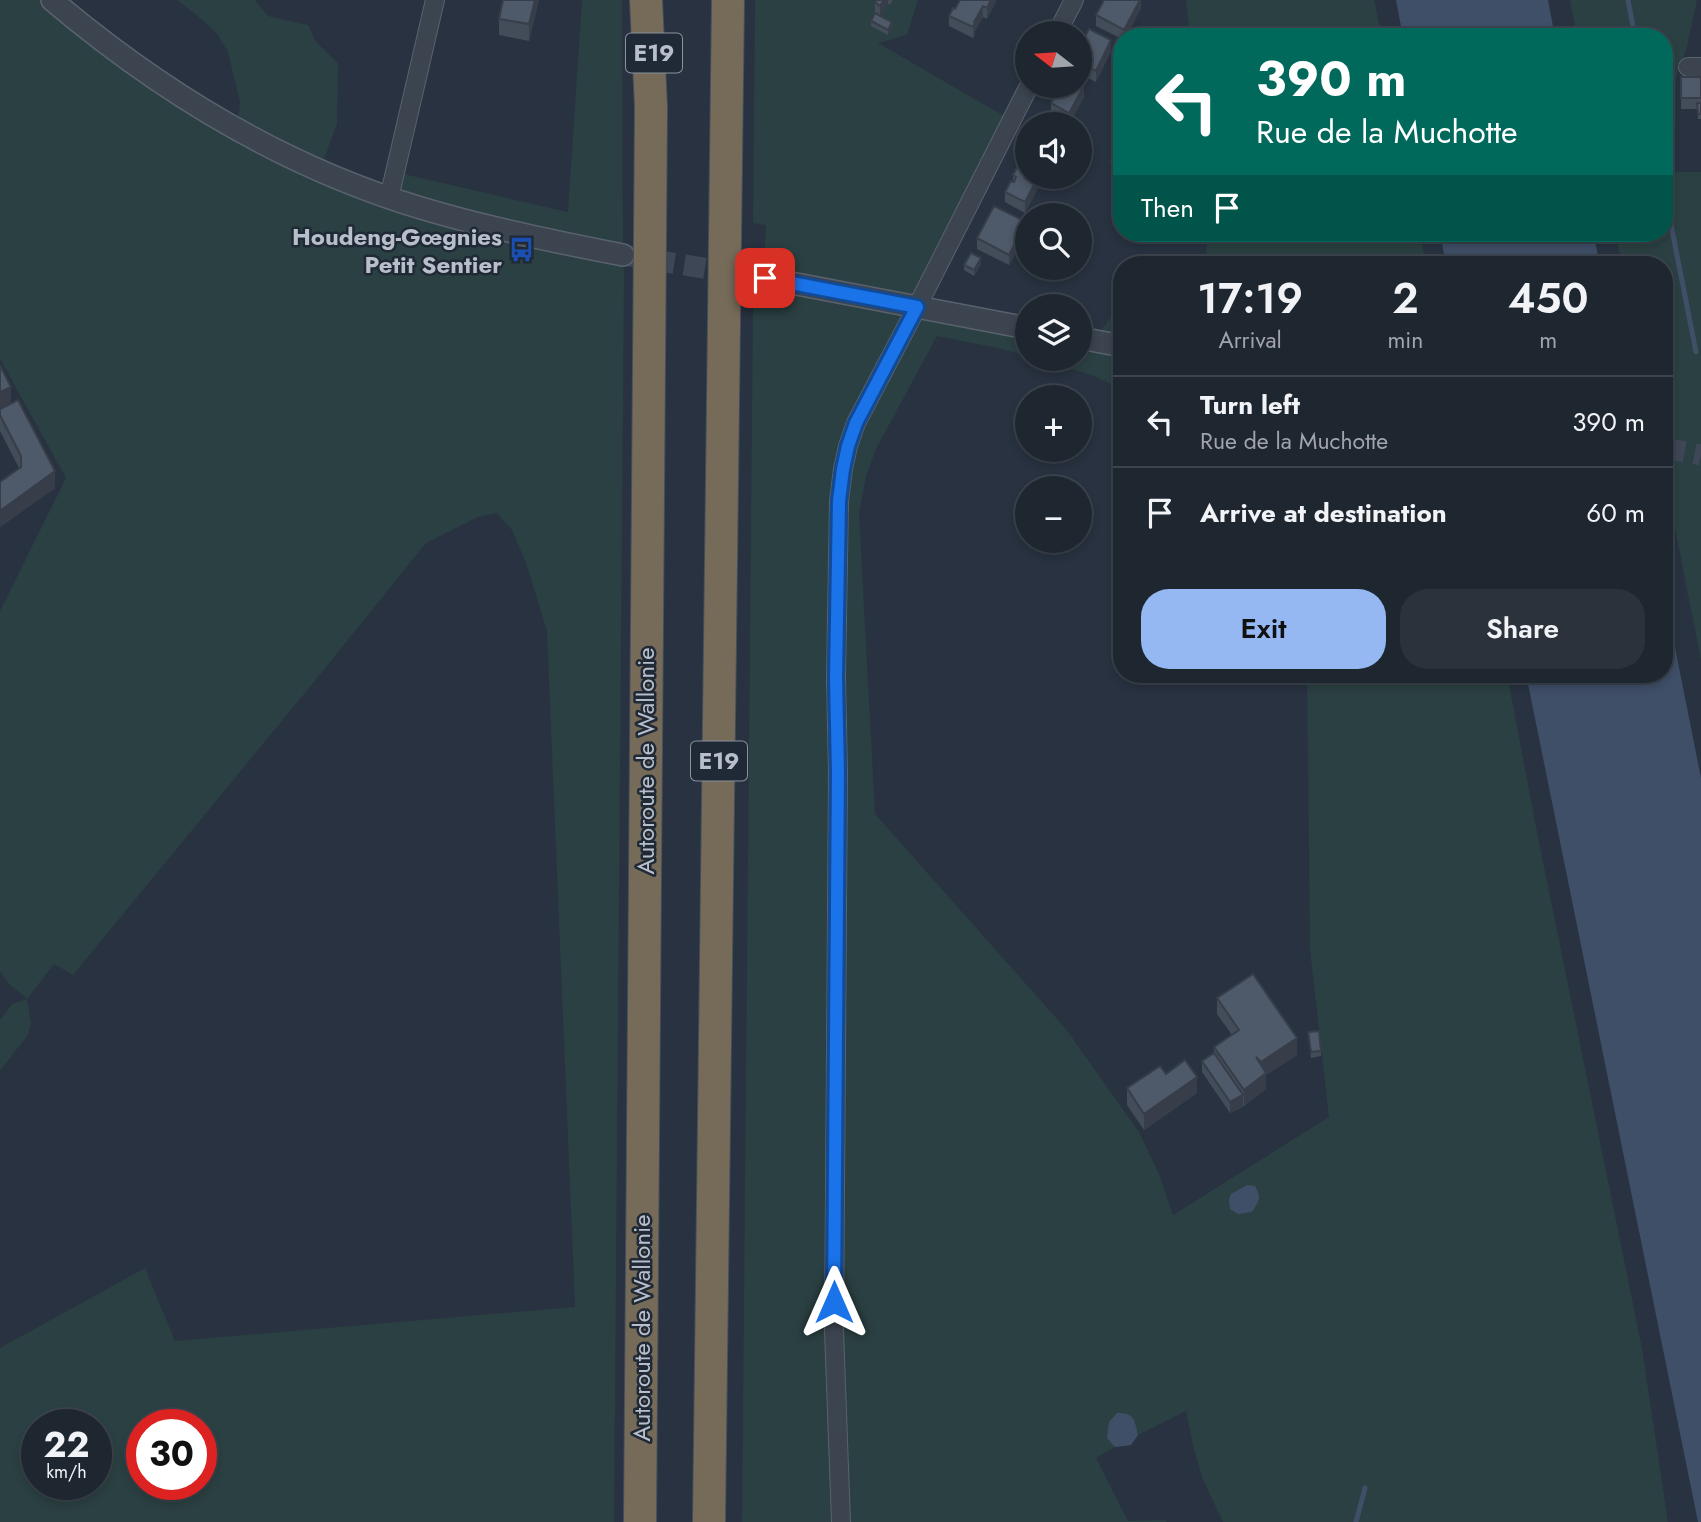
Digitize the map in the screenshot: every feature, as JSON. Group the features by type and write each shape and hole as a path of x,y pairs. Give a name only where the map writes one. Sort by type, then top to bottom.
{"highway":[{"name":"Autoroute de Wallonie","path":"640,1522 651,107 646,0"},
{"name":"E19","path":"651,107 658,0"},
{"name":"E19","path":"709,1522 728,0"}],"street":[{"path":"52,0 126,60 209,114 320,171 389,198 478,224 623,255"},
{"path":"389,198 435,0"},
{"path":"1063,21 1074,0"},
{"path":"841,1522 834,1330 839,501 845,458 856,423 1023,98"},
{"path":"765,278 1015,326"},
{"path":"1092,340 1113,344"}],"green space":[{"path":"0,0 52,0 237,129 240,102 228,52 217,34 177,0 255,0 268,16 308,25 316,42 338,63 337,124 320,170 388,197 395,172 568,212 582,0 622,0 624,276 614,1522 0,1522 0,1348 145,1268 175,1341 575,1307 547,631 526,563 512,530 497,513 478,517 426,543 73,975 54,964 27,999 8,983 0,971 0,611 66,478 0,359"},
{"path":"755,0 918,0 907,35 878,43 1011,120 918,307 1015,326 1015,353 937,336 876,449 866,476 859,513 875,814 1066,1029 1139,1132 1159,1174 1173,1215 1329,1117 1310,950 1307,683 1509,683 1642,1348 1668,1522 1223,1522 1203,1480 1186,1411 1138,1435 1131,1445 1115,1447 1096,1458 1128,1521 1167,1522 742,1522 753,303 762,301 766,225 753,223"},
{"path":"1186,0 1374,0 1380,28 1189,28"},
{"path":"1570,0 1697,0 1687,47 1676,77 1675,172 1701,172 1701,660 1673,518 1673,256 1620,256 1617,242 1673,242 1673,28 1575,28"},
{"path":"1207,242 1422,242 1424,256 1206,256"},
{"path":"1113,315 1113,385 1078,371 1092,371 1092,340"},
{"path":"27,999 31,1023 28,1035 0,1071 0,1020 12,1004"}],"water":[{"path":"1396,0 1548,0 1553,28 1401,28"},
{"path":"1442,242 1595,242 1598,256 1444,256"},
{"path":"1673,637 1701,778 1701,1522 1698,1522 1528,683 1673,683"},
{"path":"1247,1185 1255,1186 1259,1199 1252,1212 1238,1214 1230,1209 1229,1200 1231,1194"},
{"path":"1117,1413 1127,1414 1134,1421 1138,1435 1131,1445 1115,1447 1107,1438 1109,1422"}],"building":[{"path":"503,0 535,0 529,24 499,19"},
{"path":"960,0 991,0 987,8 983,6 973,27 949,16"},
{"path":"1104,0 1140,0 1125,28 1096,15"},
{"path":"875,13 892,22 888,30 871,21"},
{"path":"1092,30 1111,40 1096,71 1092,69"},
{"path":"1681,77 1701,77 1701,98 1681,98"},
{"path":"1054,98 1077,98 1070,112 1051,103"},
{"path":"1697,103 1701,103 1701,114 1698,114"},
{"path":"1015,180 1015,189 1032,189 1025,202 1005,192 1011,181"},
{"path":"994,206 1015,216 1015,243 1009,255 977,238"},
{"path":"971,253 981,258 974,270 964,265"},
{"path":"0,365 11,387 0,392"},
{"path":"18,400 55,471 0,511 0,482 21,467 21,456 0,415 0,409"},
{"path":"1253,974 1297,1038 1261,1062 1256,1057 1266,1073 1244,1090 1214,1047 1239,1030 1217,998"},
{"path":"1319,1031 1321,1051 1311,1052 1308,1032"},
{"path":"1214,1053 1243,1095 1230,1102 1202,1061"},
{"path":"1185,1060 1197,1077 1144,1114 1127,1088 1160,1066 1166,1074"}],"waterway":[{"path":"1628,0 1633,28"},
{"path":"1673,235 1696,352"},
{"path":"1356,1522 1365,1488"}],"tunnel":[{"path":"623,255 765,278"},
{"path":"1673,450 1701,455"}],"place":[{"name":"Houdeng-Gœgnies Petit Sentier","path":"522,250"}],"route":[{"path":"765,278 917,307 856,423 848,446 839,501 834,1302"}]}
